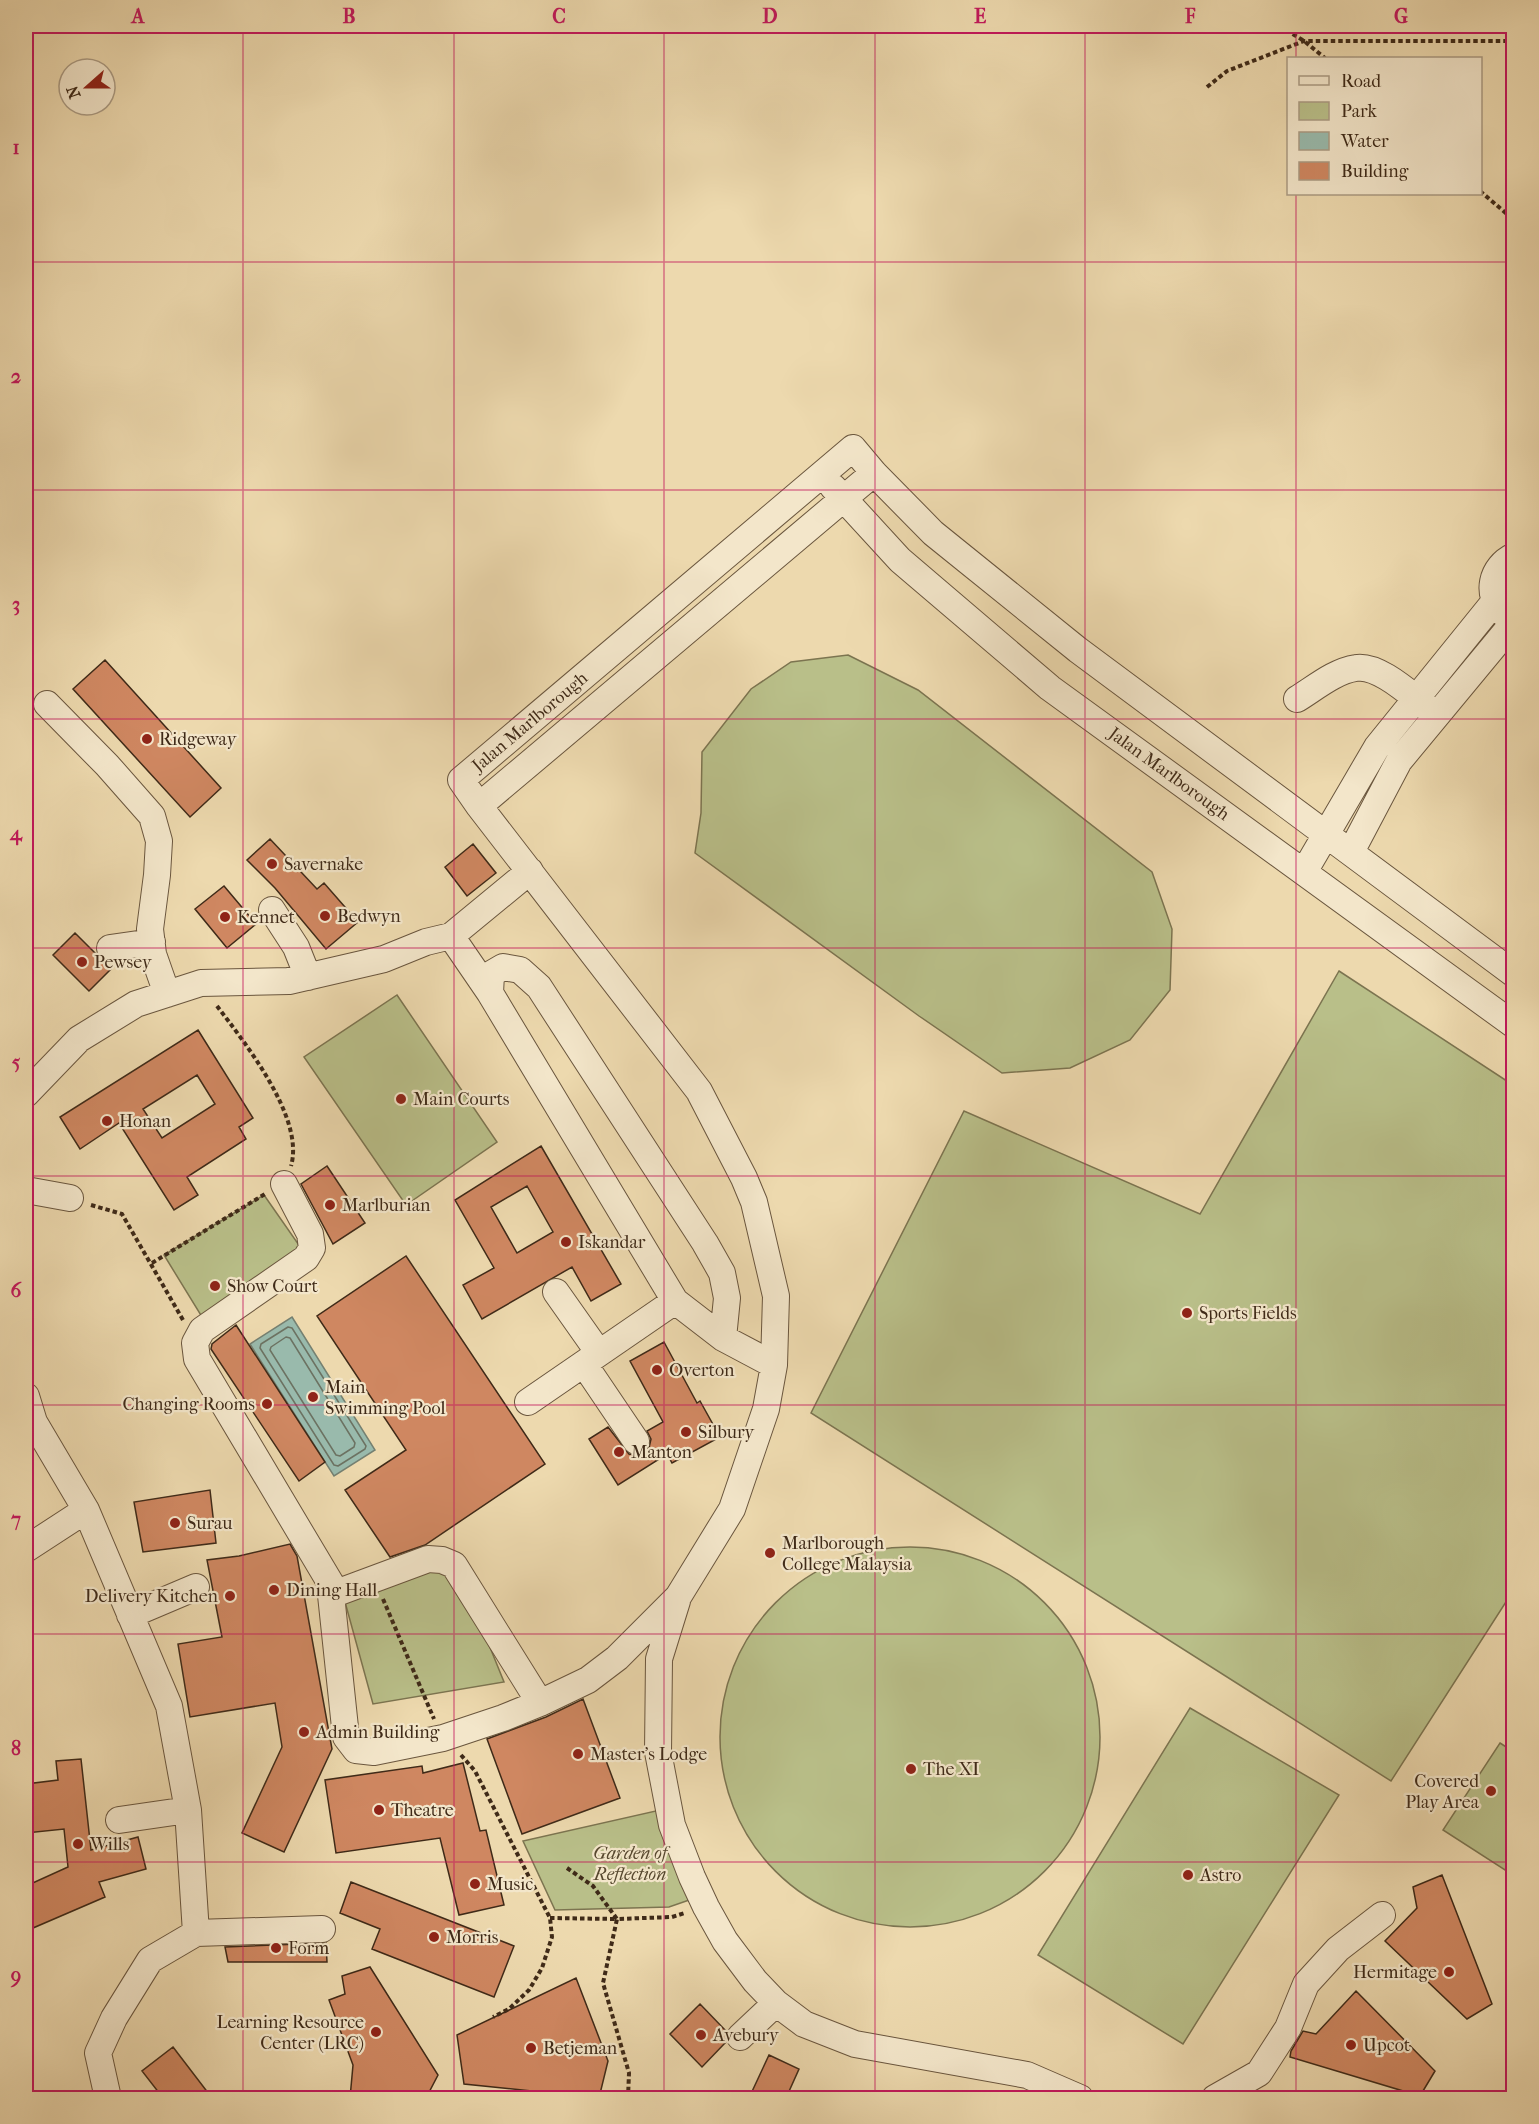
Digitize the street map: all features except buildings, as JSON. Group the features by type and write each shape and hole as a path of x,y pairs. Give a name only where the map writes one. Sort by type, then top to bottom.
{"street":[{"name":"Jalan Marlborough","path":"874,473 479,806 461,780 823,476 853,448 874,473 933,533 1078,650 1514,974"},
{"name":"Jalan Marlborough","path":"823,476 900,560 1050,688 1514,1025"},
{"path":"1351,852 1399,760 1514,620 1499,609 1492,588 1493,577 1498,568 1514,556"},
{"path":"1304,872 1377,747 1495,601"},
{"path":"1472,629 1493,646"},
{"path":"1298,699 1333,676 1356,668 1378,672 1437,714"},
{"path":"47,704 107,765 152,816 159,841 150,929 153,954 167,994"},
{"path":"1387,735 1407,752"},
{"path":"284,1184 310,1234 312,1248 306,1258 202,1330 195,1343 197,1359 329,1578 346,1737 356,1750 374,1752 443,1738 540,1703 588,1680 617,1658 678,1597 732,1509 766,1409 774,1365 776,1296 754,1202 699,1091 479,806"},
{"path":"26,1094 79,1039 136,1004 201,984 289,981 384,959 426,942 451,936 530,871"},
{"path":"272,910 296,947 308,977"},
{"path":"451,936 490,993 675,1301 723,1338 774,1365"},
{"path":"110,948 152,942"},
{"path":"490,993 491,974 503,967 520,970 539,987 699,1233 722,1273 727,1298 723,1338"},
{"path":"26,1190 70,1198"},
{"path":"556,1292 636,1441"},
{"path":"528,1402 675,1301"},
{"path":"26,1396 34,1422 86,1510 169,1706 188,1810 196,1933"},
{"path":"26,1549 86,1510"},
{"path":"331,1595 428,1559 442,1560 454,1565 540,1703"},
{"path":"130,1615 196,1587"},
{"path":"678,1597 659,1659 658,1752 672,1825 706,1907 725,1941 755,1982 776,2003 804,2024 855,2044 1027,2075 1080,2098"},
{"path":"119,1820 188,1810"},
{"path":"1215,2098 1259,2073 1288,2028 1306,1984 1338,1949 1382,1915"},
{"path":"108,2098 98,2053 114,2018 150,1960 196,1933 322,1929"},
{"path":"740,2037 776,2003"}],"path":[{"path":"1280,26 1304,41 1323,57"},
{"path":"1208,87 1227,71 1304,41 1514,41"},
{"path":"1482,193 1514,220"},
{"path":"152,1263 284,1184 294,1155 288,1117 259,1063 201,984"},
{"path":"70,1198 122,1214 152,1263 195,1343"},
{"path":"374,1579 443,1738 455,1747 475,1771 550,1918 552,1937 542,1968 529,1990 509,2009 493,2017"},
{"path":"567,1868 593,1886 617,1919 603,1983 629,2073 628,2098"},
{"path":"550,1918 672,1917 706,1907"}],"green space":[{"path":"848,655 918,690 1152,872 1172,929 1170,990 1130,1040 1070,1068 1002,1073 919,1016 695,853 701,813 702,752 751,689 791,662"},
{"name":"Sports Fields","path":"1339,971 1513,1085 1513,1591 1391,1781 811,1413 964,1111 1200,1214"},
{"name":"Main Courts","path":"397,995 497,1142 406,1205 304,1057"},
{"name":"Show Court","path":"264,1195 301,1248 202,1317 164,1255"},
{"name":"The XI","path":"910,1547 947,1551 983,1562 1015,1579 1044,1603 1068,1632 1085,1664 1096,1700 1100,1737 1096,1774 1085,1810 1068,1842 1044,1871 1015,1895 983,1912 947,1923 910,1927 873,1923 837,1912 805,1895 776,1871 752,1842 735,1810 724,1774 720,1737 724,1700 735,1664 752,1632 776,1603 805,1579 837,1562 873,1551"},
{"path":"453,1556 504,1682 373,1704 342,1591"},
{"name":"Astro","path":"1190,1708 1339,1795 1183,2044 1038,1955"},
{"name":"Covered Play Area","path":"1500,1743 1514,1752 1513,1856 1505,1870 1443,1830"},
{"name":"Garden of Reflection","path":"660,1810 695,1898 669,1907 555,1910 523,1841"}],"water":[{"name":"Main Swimming Pool","path":"292,1317 375,1450 334,1476 250,1344"}],"place":[{"name":"Ridgeway","path":"147,739"},
{"name":"Savernake","path":"272,864"},
{"name":"Bedwyn","path":"325,916"},
{"name":"Kennet","path":"225,917"},
{"name":"Pewsey","path":"82,962"},
{"name":"Main Courts","path":"401,1099"},
{"name":"Honan","path":"107,1121"},
{"name":"Marlburian","path":"330,1205"},
{"name":"Iskandar","path":"566,1242"},
{"name":"Show Court","path":"215,1286"},
{"name":"Sports Fields","path":"1187,1313"},
{"name":"Overton","path":"657,1370"},
{"name":"Main Swimming Pool","path":"313,1397"},
{"name":"Changing Rooms","path":"267,1404"},
{"name":"Silbury","path":"686,1432"},
{"name":"Manton","path":"619,1452"},
{"name":"Surau","path":"175,1523"},
{"name":"Marlborough College Malaysia","path":"770,1553"},
{"name":"Dining Hall","path":"274,1590"},
{"name":"Delivery Kitchen","path":"230,1596"},
{"name":"Admin Building","path":"304,1732"},
{"name":"Master's Lodge","path":"578,1754"},
{"name":"The XI","path":"911,1769"},
{"name":"Covered Play Area","path":"1491,1791"},
{"name":"Theatre","path":"379,1810"},
{"name":"Wills","path":"78,1844"},
{"name":"Astro","path":"1188,1875"},
{"name":"Music","path":"475,1884"},
{"name":"Morris","path":"434,1937"},
{"name":"Form","path":"276,1948"},
{"name":"Hermitage","path":"1449,1972"},
{"name":"Learning Resource Center (LRC)","path":"376,2032"},
{"name":"Avebury","path":"701,2035"},
{"name":"Upcot","path":"1351,2045"},
{"name":"Betjeman","path":"531,2048"}]}
